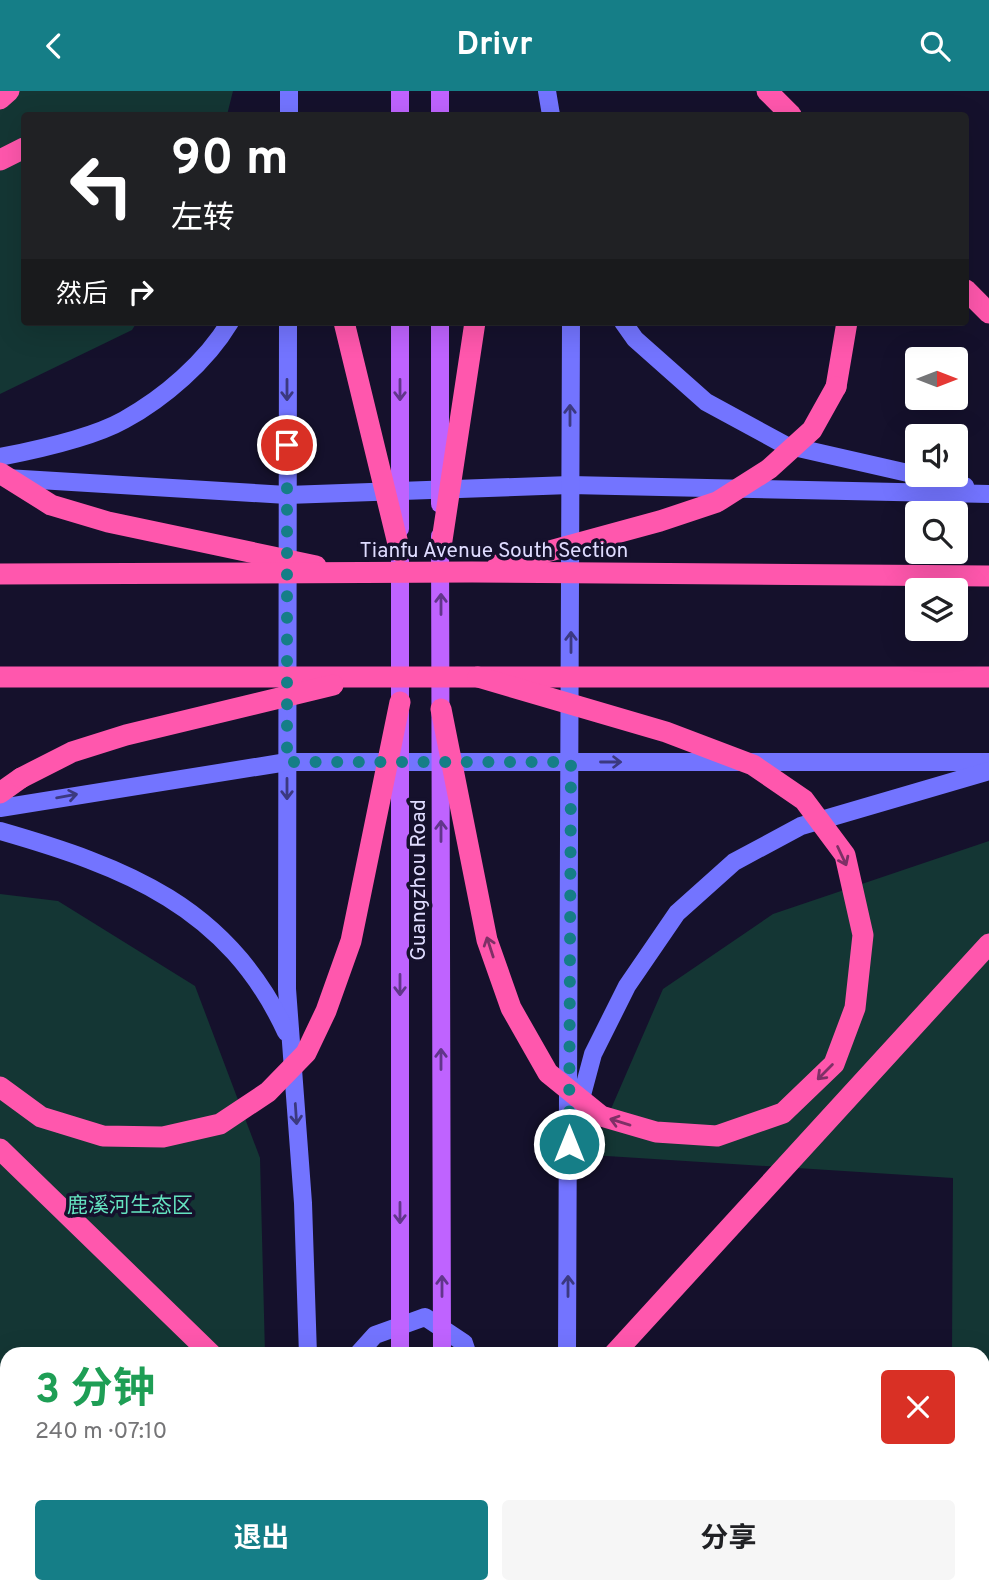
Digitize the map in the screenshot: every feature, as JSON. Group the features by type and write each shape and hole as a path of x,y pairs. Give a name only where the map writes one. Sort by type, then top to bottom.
{"highway":[{"path":"0,99 9,91"},
{"path":"767,91 788,112"},
{"path":"0,160 21,150"},
{"path":"969,293 989,313"},
{"path":"345,326 400,552"},
{"path":"440,547 474,326"},
{"path":"472,572 660,521 717,502 769,469 812,430 836,387 846,326"},
{"path":"0,475 51,505 85,515 359,575"},
{"name":"Tianfu Avenue South Section","path":"0,574 359,575 472,572 989,576"},
{"path":"0,677 989,677"},
{"path":"0,793 72,752 126,735 366,677"},
{"path":"440,709 487,940 511,1008 548,1073 601,1116 656,1132 717,1136 783,1113 834,1064 855,1008 863,936 845,855 804,800 753,765 666,732 478,677"},
{"path":"0,1087 41,1117 103,1136 163,1137 220,1124 268,1092 306,1053 326,1011 351,941 400,702"},
{"path":"620,1347 989,944"},
{"path":"0,1149 204,1347"}],"main road":[{"path":"400,91 400,112"},
{"path":"440,91 440,112"},
{"name":"Guangzhou Road","path":"400,326 400,1347"},
{"name":"Guangzhou Road","path":"440,326 442,1347"}],"street":[{"path":"289,91 289,112"},
{"path":"547,91 550,112"},
{"path":"0,457 44,448 123,421 181,380 227,326"},
{"path":"288,326 287,989 303,1203 308,1347"},
{"path":"567,1347 571,326"},
{"path":"626,326 635,339 706,402 785,445 989,493"},
{"path":"0,475 287,495 570,485 989,493"},
{"path":"0,808 287,762 989,762"},
{"path":"569,1144 593,1054 627,986 677,913 734,862 801,826 989,771"},
{"path":"0,831 121,870 173,900 229,944 268,994 291,1044"},
{"path":"364,1347 375,1335 425,1317 464,1343 465,1347"}],"green space":[{"path":"0,91 233,91 228,112 21,112 21,326 134,326 132,330 0,394"},
{"path":"989,841 989,1347 952,1347 953,1178 591,1155 663,989 773,914"},
{"name":"鹿溪河生态区","path":"0,894 58,901 195,986 260,1158 265,1347 0,1347"}],"route":[{"path":"287,445 287,762 571,762 569,1144"}]}
